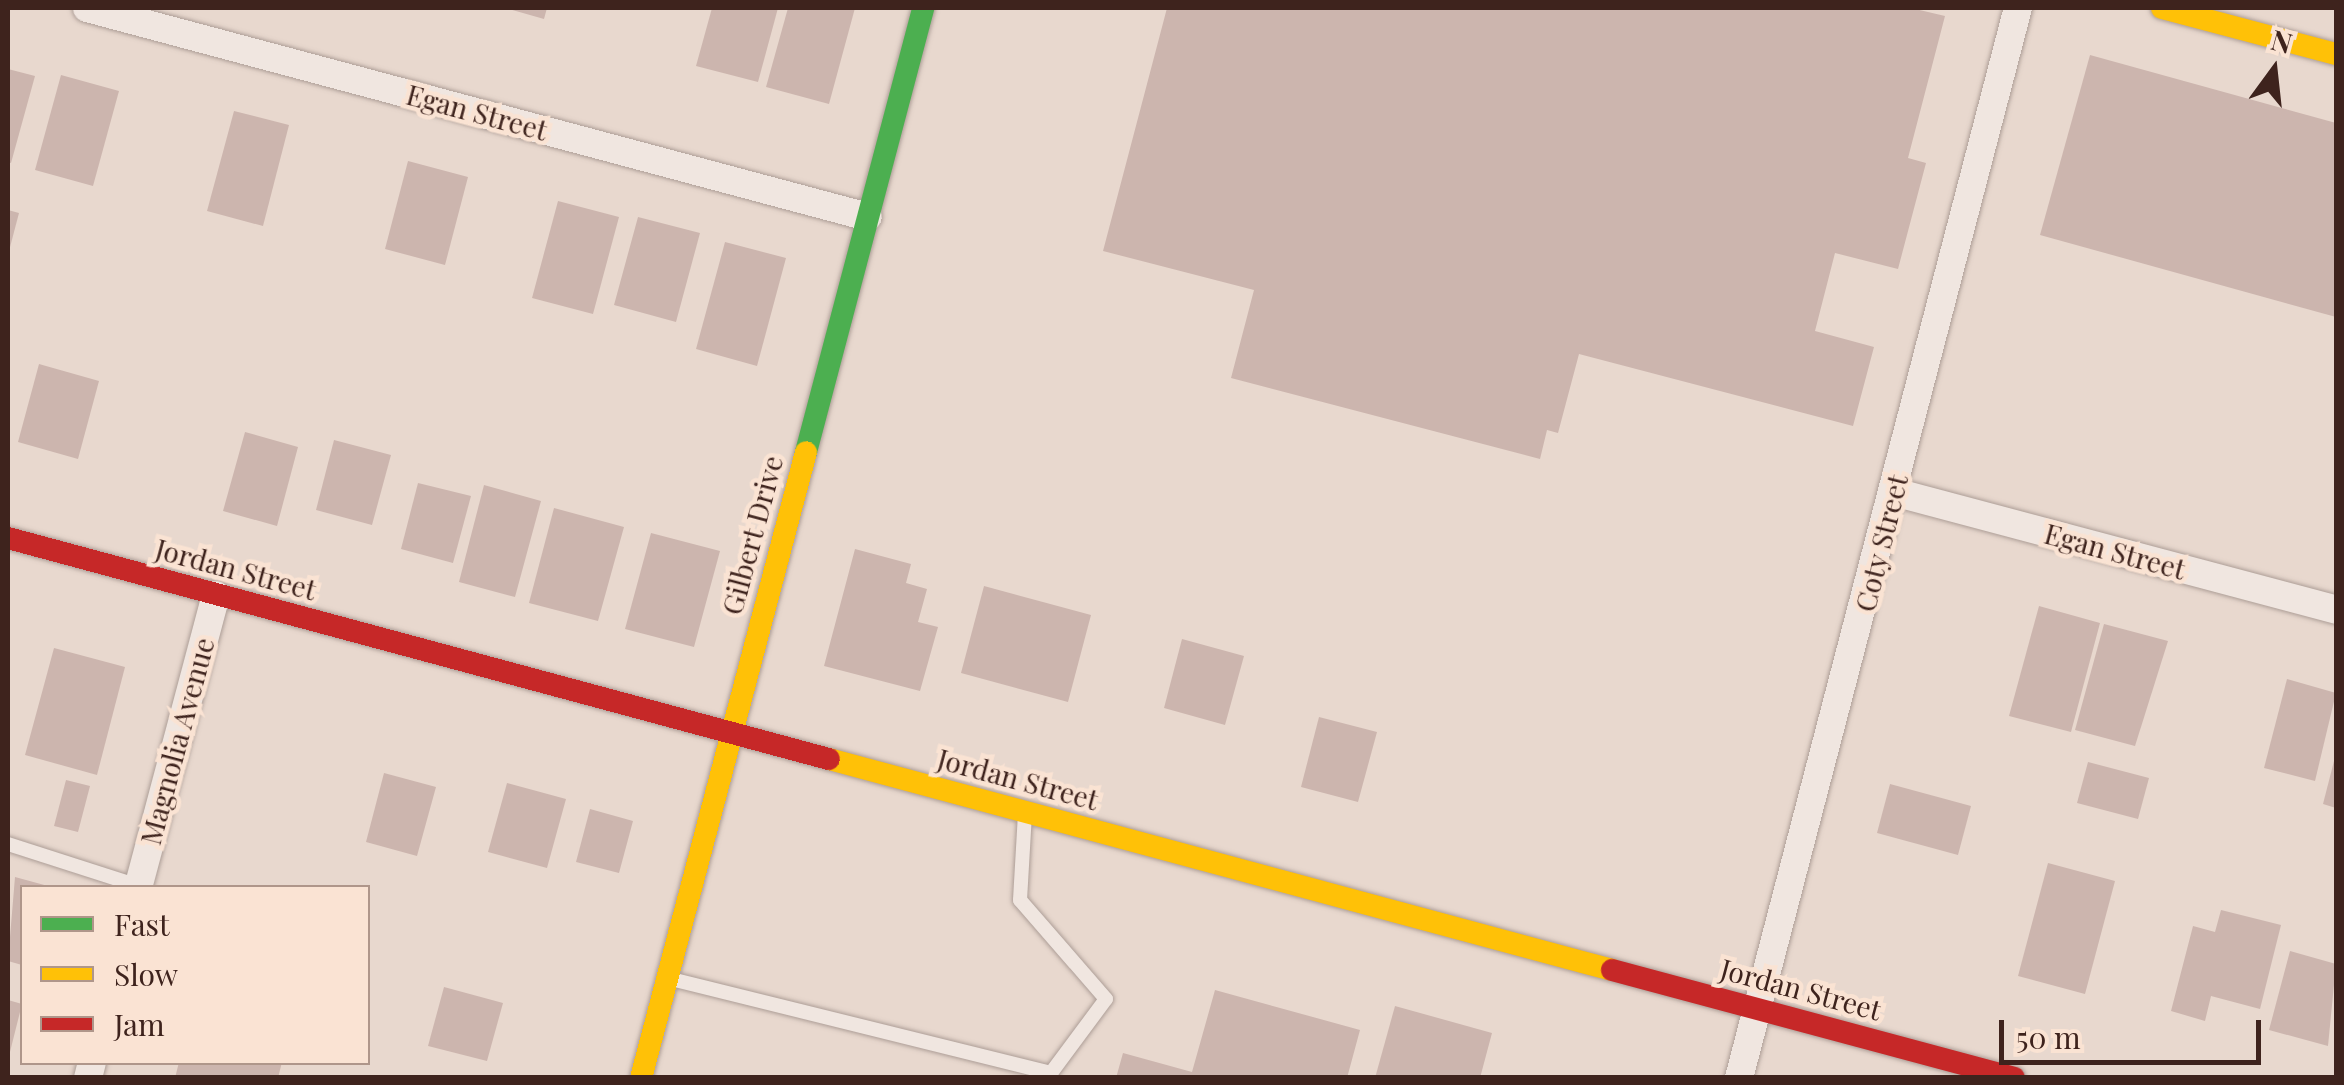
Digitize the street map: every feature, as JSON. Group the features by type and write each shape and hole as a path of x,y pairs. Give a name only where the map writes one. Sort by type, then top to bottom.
{"street":[{"name":"Egan Street","path":"86,8 868,217"},
{"name":"Gilbert Drive","path":"641,1078 923,8"},
{"name":"Coty Street","path":"1740,1078 2018,8"},
{"path":"2162,8 2336,54"},
{"name":"Egan Street","path":"1894,492 2336,610"},
{"name":"Jordan Street","path":"8,538 2014,1078"},
{"name":"Magnolia Avenue","path":"139,885 216,594"}],"lane":[{"path":"667,978 1047,1074 1099,1014 1098,982 1020,900 1014,879 1025,812"},
{"path":"8,844 132,885"}],"building":[{"path":"505,8 547,8 544,19"},
{"path":"712,8 778,8 758,82 696,66"},
{"path":"788,8 855,8 829,104 766,87"},
{"path":"1167,8 1911,8 1945,16 1908,158 1926,163 1898,269 1835,253 1815,331 1874,347 1853,426 1579,354 1558,433 1547,430 1540,459 1231,378 1254,290 1103,251"},
{"path":"2090,55 2336,123 2336,317 2040,235"},
{"path":"8,69 35,76 11,163 8,162"},
{"path":"61,75 119,91 93,186 35,170"},
{"path":"234,111 289,125 263,226 207,211"},
{"path":"408,161 468,177 445,265 385,249"},
{"path":"558,201 619,217 593,314 532,298"},
{"path":"8,210 19,213 9,251 8,250"},
{"path":"638,217 700,233 676,322 614,305"},
{"path":"725,242 786,258 757,366 696,349"},
{"path":"39,364 99,381 78,459 18,442"},
{"path":"245,432 298,447 277,526 223,511"},
{"path":"334,440 391,455 372,525 316,510"},
{"path":"418,483 471,496 453,563 401,549"},
{"path":"484,485 541,501 515,597 459,582"},
{"path":"554,508 624,527 598,621 529,603"},
{"path":"651,533 720,551 694,647 625,629"},
{"path":"855,549 911,564 906,583 927,589 918,622 938,627 920,691 824,666"},
{"path":"984,586 1091,615 1068,702 961,673"},
{"path":"2039,606 2100,623 2071,732 2009,716"},
{"path":"2104,624 2168,641 2135,746 2075,730"},
{"path":"1182,639 1244,656 1225,725 1164,708"},
{"path":"54,648 125,667 97,775 25,755"},
{"path":"2287,679 2336,693 2315,781 2264,768"},
{"path":"1319,717 1377,732 1358,802 1301,787"},
{"path":"2336,757 2336,808 2323,804"},
{"path":"2088,762 2149,778 2138,819 2077,803"},
{"path":"384,773 436,787 417,856 366,842"},
{"path":"66,780 90,786 78,832 54,826"},
{"path":"507,783 566,799 547,868 488,852"},
{"path":"1890,784 1971,806 1958,855 1877,833"},
{"path":"590,809 633,821 619,873 576,862"},
{"path":"2048,863 2115,881 2085,994 2018,976"},
{"path":"15,877 44,885 20,885 20,964 8,961"},
{"path":"2221,910 2281,925 2260,1009 2211,996 2205,1021 2171,1011 2193,926 2215,932"},
{"path":"2290,951 2336,964 2328,1046 2269,1030"},
{"path":"444,987 503,1003 487,1061 428,1046"},
{"path":"1215,990 1360,1030 1347,1078 1116,1078 1123,1053 1192,1072"},
{"path":"8,1000 20,1003 20,1012 8,1056"},
{"path":"1395,1006 1492,1033 1480,1078 1375,1078"},
{"path":"178,1065 281,1065 278,1078 175,1078"}],"traffic: fast":[{"path":"806,452 923,8"}],"traffic: slow":[{"path":"2162,8 2336,54"},
{"path":"641,1078 806,452"},
{"path":"829,759 1612,970"}],"traffic: jam":[{"path":"8,538 829,759"},
{"path":"1612,970 2014,1078"}]}
